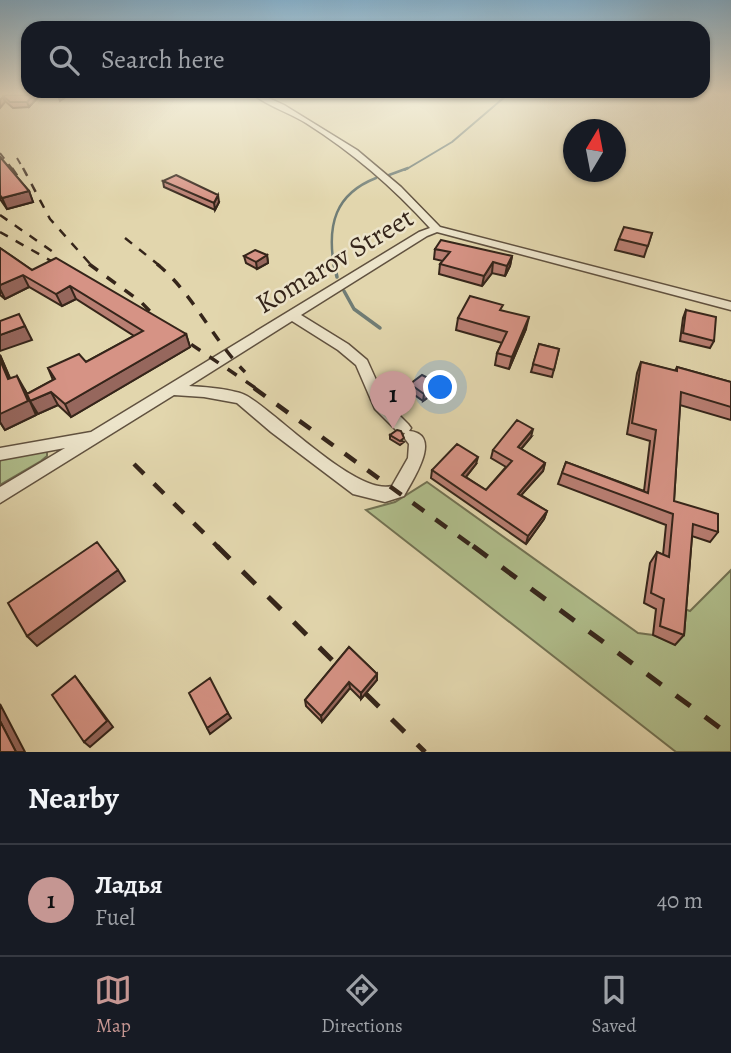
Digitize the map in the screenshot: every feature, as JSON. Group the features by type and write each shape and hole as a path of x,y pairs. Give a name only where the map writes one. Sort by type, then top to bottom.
{"street":[{"path":"322,130 397,189 436,229"},
{"name":"Komarov Street","path":"0,496 423,234 436,229 731,306"},
{"path":"171,390 204,392 241,399 359,489 377,495 398,491 418,453 417,442 380,405 362,363 343,347 293,316"},
{"path":"0,454 98,436"}],"green space":[{"path":"43,450 47,452 47,456 41,461 0,485 0,457"},
{"path":"427,482 638,633 653,635 675,644 679,607 690,611 731,570 731,752 676,752 366,510 395,502"}],"building":[{"path":"0,157 29,191 2,198"},
{"path":"176,175 218,195 214,203 163,181"},
{"path":"624,227 652,233 648,246 619,239"},
{"path":"441,240 512,256 507,266 493,262 484,276 440,264 450,252 435,249"},
{"path":"0,248 32,270 56,258 186,334 65,404 51,392 30,401 27,394 55,379 48,368 79,354 86,362 143,331 70,286 56,294 23,275 0,285"},
{"path":"255,250 267,255 256,262 244,256"},
{"path":"470,296 503,305 500,310 529,317 512,357 497,353 507,332 458,318"},
{"path":"686,310 716,317 714,341 683,333"},
{"path":"19,314 25,326 0,335 0,321"},
{"path":"539,344 559,349 554,370 533,364"},
{"path":"0,360 8,379 17,376 28,401 0,414"},
{"path":"641,362 677,371 677,367 731,382 731,407 681,392 674,501 718,514 718,532 693,524 684,635 660,626 664,599 651,593 657,552 669,557 673,514 562,473 566,462 648,493 656,430 632,423"},
{"path":"422,375 438,383 424,394 410,384"},
{"path":"517,420 533,429 518,447 545,463 518,494 547,511 528,536 432,470 457,444 478,457 462,475 486,490 512,461 493,450"},
{"path":"397,430 401,431 404,438 400,441 390,435"},
{"path":"97,542 118,570 27,636 8,603"},
{"path":"349,647 377,674 361,693 349,682 321,716 305,700"},
{"path":"75,676 107,721 84,742 52,695"},
{"path":"210,678 228,713 207,728 189,693"},
{"path":"0,721 16,752 0,752"}],"waterway":[{"path":"405,170 452,142 466,130"},
{"path":"389,175 408,168"},
{"path":"334,266 332,237 337,213 351,193 376,178"},
{"path":"334,264 337,277"},
{"path":"344,291 354,309 380,328"}],"railway":[{"path":"0,153 13,170"},
{"path":"17,158 24,170"},
{"path":"12,168 19,178"},
{"path":"23,168 50,219 92,266"},
{"path":"0,215 56,254"},
{"path":"0,232 60,266"},
{"path":"125,238 160,266"},
{"path":"57,264 67,270"},
{"path":"89,264 141,302 167,329"},
{"path":"157,264 181,288 245,372"},
{"path":"173,332 257,389"},
{"path":"254,388 475,548"},
{"path":"134,464 219,548"},
{"path":"217,546 338,666"},
{"path":"473,546 731,736"},
{"path":"366,694 425,752"}],"place":[{"name":"Ладья","path":"393,429"}]}
